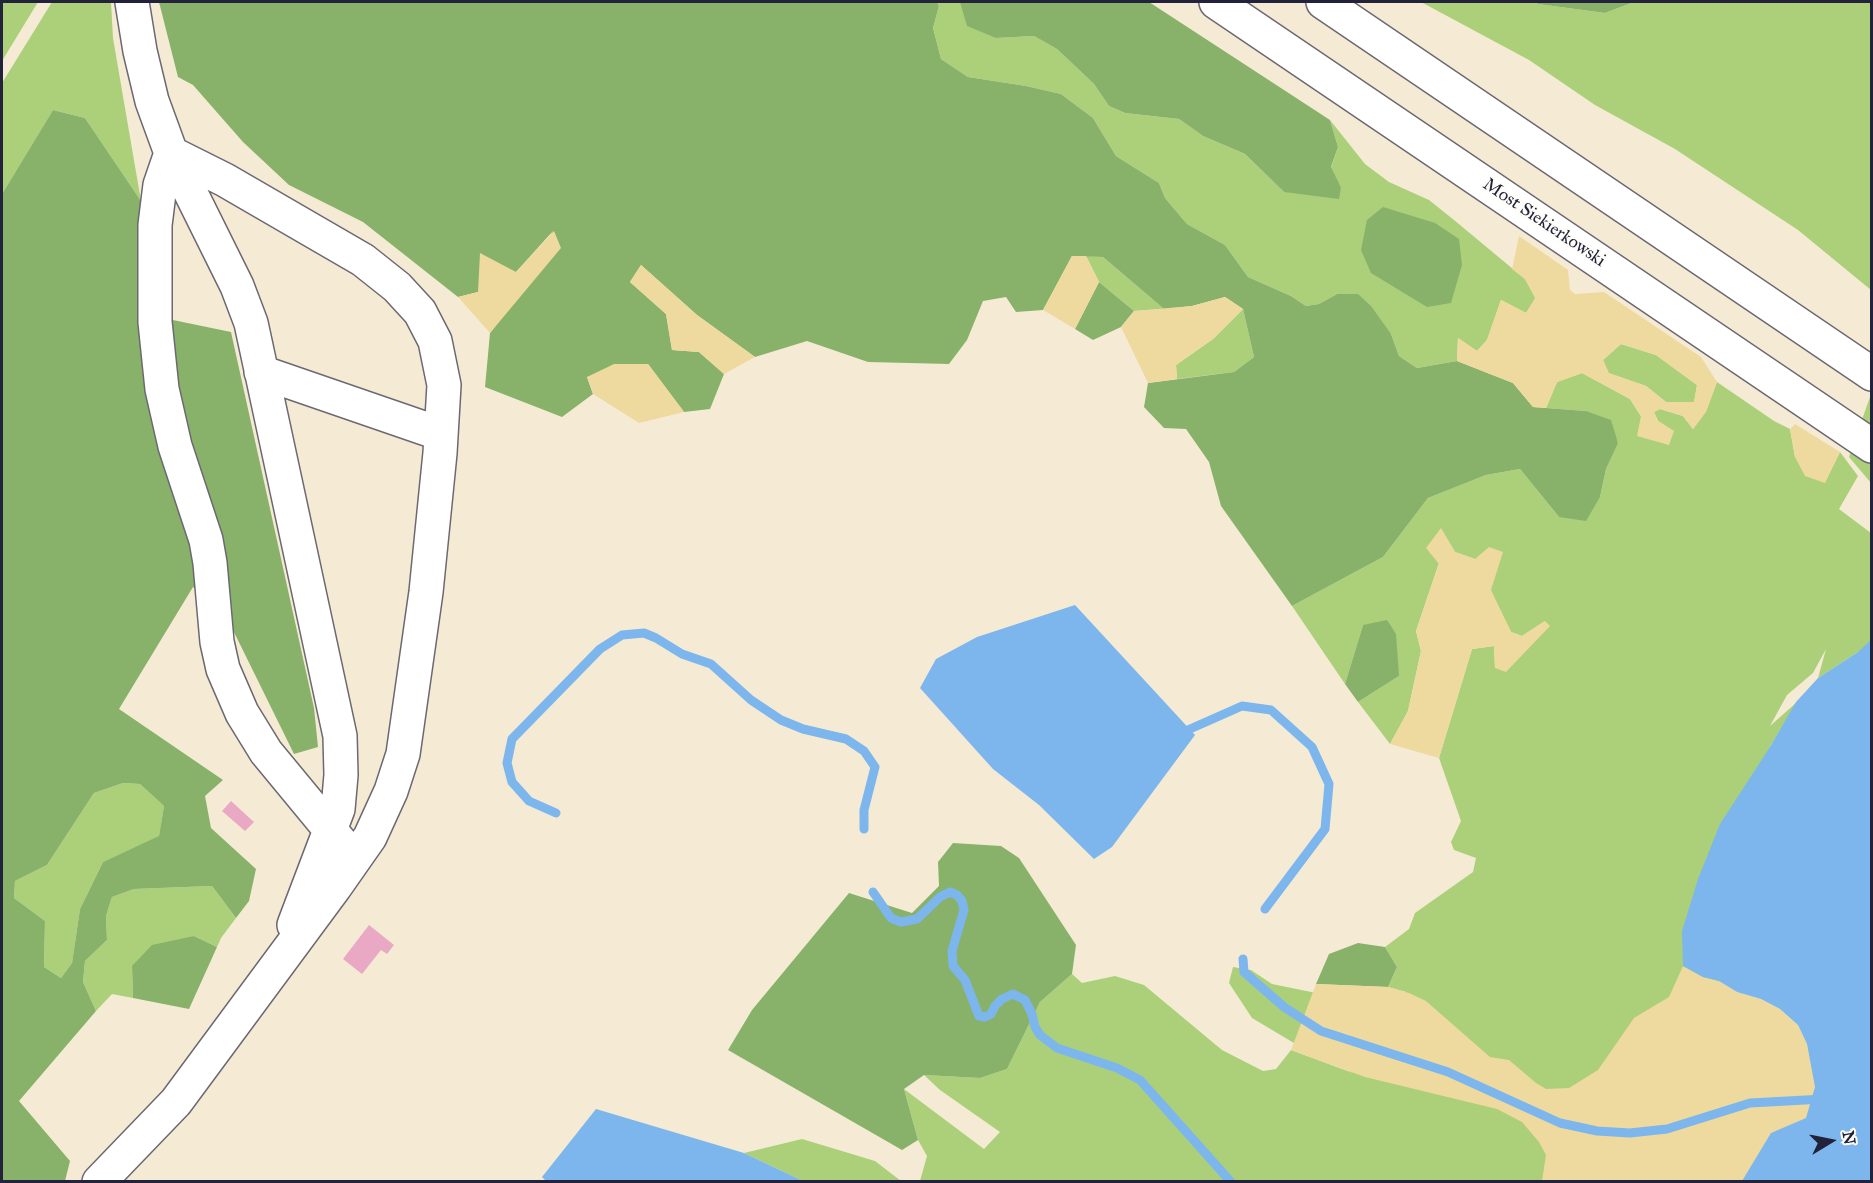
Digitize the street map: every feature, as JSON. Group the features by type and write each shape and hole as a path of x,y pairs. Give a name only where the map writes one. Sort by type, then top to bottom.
{"main road":[{"path":"132,2 140,51 152,101 171,153 237,286 251,323 340,736 341,776 338,809 280,962"},
{"name":"Most Siekierkowski","path":"1216,2 1872,446"},
{"path":"1323,2 1872,374"},
{"path":"99,1182 176,1102 370,837 392,791 403,754 426,592 441,434 444,385 435,341 420,312 397,287 363,260 225,180 171,153"},
{"path":"171,153 160,185 155,225 155,322 159,367 175,446 206,540 217,642 223,669 242,713 266,752 354,859"},
{"path":"261,372 441,434"}],"green space":[{"path":"2,2 38,2 2,61"},
{"path":"52,2 111,2 113,38 141,201 85,118 53,110 2,194 2,83"},
{"path":"159,2 937,2 939,6 933,28 941,59 968,77 1061,94 1093,118 1116,156 1159,183 1165,198 1187,224 1225,245 1248,277 1291,296 1306,306 1319,304 1337,294 1358,294 1371,306 1391,334 1399,356 1417,368 1457,361 1513,383 1533,407 1586,411 1611,420 1618,443 1606,469 1600,497 1586,521 1559,517 1520,469 1486,475 1428,498 1383,557 1292,606 1221,506 1209,462 1186,429 1164,428 1144,407 1148,383 1234,372 1254,357 1243,309 1225,297 1192,306 1164,309 1103,257 1072,256 1043,310 1016,312 1006,297 983,301 967,340 949,364 868,362 807,341 755,357 697,315 641,265 630,282 666,314 672,350 699,352 724,374 710,409 684,412 648,364 587,377 593,394 562,417 485,387 490,333 509,308 553,231 516,272 478,292 458,297 363,222 289,185 243,142 193,85 178,77"},
{"path":"937,2 960,2 996,38 1034,36 1057,49 1094,84 1109,106 1125,113 1179,119 1203,136 1245,154 1284,192 1341,187 1331,168 1338,147 1330,120 1365,164 1389,182 1429,200 1525,279 1536,298 1526,313 1501,300 1487,340 1477,351 1458,338 1457,361 1417,368 1399,356 1391,334 1337,294 1319,304 1306,306 1291,296 1248,277 1225,245 1187,224 1165,198 1159,183 1116,156 1093,118 1061,94 968,77 941,59 933,28 939,6"},
{"path":"960,2 1149,2 1330,120 1338,147 1331,167 1341,187 1339,199 1284,192 1245,154 1203,136 1179,119 1125,113 1109,106 1094,84 1057,49 1034,36 996,38 967,26"},
{"path":"1421,2 1535,2 1605,13 1634,2 1871,2 1871,290 1798,230 1675,149 1595,105 1529,60"},
{"path":"1535,2 1634,2 1605,13"},
{"path":"53,110 85,118 141,201 138,248 139,313 231,332 314,708 318,747 294,754 229,622 193,587 119,709 223,780 205,796 211,828 256,869 249,901 236,918 212,886 134,889 112,897 106,916 107,940 85,961 83,982 96,1011 19,1101 70,1161 65,1181 2,1182 2,194","holes":["123,783 140,784 164,806 159,836 103,862 80,909 72,963 61,978 44,967 45,921 14,898 15,881 47,865 94,793"]},
{"path":"1383,207 1435,223 1459,239 1462,265 1451,303 1427,307 1371,273 1361,250 1367,220"},
{"path":"1086,256 1103,257 1164,309 1134,311 1099,282"},
{"path":"1099,282 1134,311 1121,327 1093,340 1075,329"},
{"path":"1243,309 1254,357 1234,372 1177,379 1176,365 1213,339"},
{"path":"1621,344 1656,355 1697,385 1694,403 1666,402 1646,386 1608,373 1603,360"},
{"path":"1582,373 1630,399 1656,440 1669,445 1654,412 1660,409 1683,416 1693,429 1706,411 1717,382 1774,421 1790,429 1795,457 1825,482 1840,452 1858,476 1839,509 1871,533 1871,652 1858,652 1818,678 1826,649 1813,673 1787,695 1770,726 1797,702 1770,747 1720,981 1771,1133 1742,1181 920,1181 927,1156 918,1140 904,1089 984,1149 1000,1132 940,1090 924,1075 980,1078 1007,1069 1040,1002 1072,974 1082,983 1115,976 1144,985 1222,1050 1263,1071 1276,1069 1291,1050 1353,1073 1309,1052 1252,1018 1229,983 1233,967 1251,970 1272,984 1336,997 1406,992 1388,987 1397,967 1385,947 1409,929 1415,913 1473,872 1476,858 1454,850 1451,842 1461,821 1439,758 1472,649 1494,646 1495,668 1545,621 1522,636 1511,632 1475,559 1455,552 1441,529 1439,563 1416,631 1421,651 1408,711 1390,744 1358,702 1399,676 1363,625 1345,684 1292,606 1383,557 1428,498 1486,475 1520,469 1559,517 1600,497 1606,469 1618,442 1586,411 1546,408 1557,382"},
{"path":"1871,394 1871,483 1849,457"},
{"path":"1387,620 1396,634 1399,676 1358,702 1345,684 1363,625"},
{"path":"123,783 140,784 164,806 159,837 103,862 80,909 72,963 61,978 44,967 45,921 14,898 15,881 47,865 94,793"},
{"path":"953,843 1001,846 1019,858 1076,945 1072,974 1040,1002 1007,1069 980,1078 924,1075 904,1089 918,1140 902,1150 728,1050 752,1010 849,893 912,913 939,886 938,862"},
{"path":"212,886 236,918 217,947 194,936 132,967 133,998 112,994 96,1011 83,982 85,961 107,940 106,916 112,897 134,889"},
{"path":"194,936 217,947 189,1009 133,998 132,966 152,945"},
{"path":"1358,943 1385,947 1397,967 1388,987 1316,984 1329,954"},
{"path":"802,1139 875,1161 901,1181 803,1181 744,1153"}],"sand":[{"path":"554,231 561,248 490,333 458,297 478,292 480,253 516,272"},
{"path":"1519,236 1568,270 1570,290 1575,294 1604,292 1701,357 1717,382 1706,412 1693,429 1683,416 1660,409 1654,412 1657,420 1674,431 1669,445 1637,436 1641,416 1630,399 1582,373 1557,382 1546,408 1533,407 1513,383 1457,361 1458,338 1477,351 1487,340 1501,300 1526,313 1535,298 1525,279 1512,269","holes":["1621,344 1656,355 1697,385 1694,402 1666,402 1646,386 1609,373 1603,360"]},
{"path":"1072,256 1086,256 1099,282 1075,329 1043,310"},
{"path":"641,265 697,315 755,357 724,374 699,352 672,350 666,314 630,282"},
{"path":"1225,297 1243,309 1213,339 1176,365 1177,379 1148,383 1121,327 1134,311 1192,306"},
{"path":"614,364 648,364 684,412 639,423 593,394 587,377"},
{"path":"1795,424 1840,452 1825,483 1805,476 1795,457 1790,429"},
{"path":"1441,528 1455,552 1475,559 1489,547 1503,552 1491,590 1511,632 1522,636 1545,621 1550,626 1506,672 1495,668 1494,646 1472,649 1439,758 1390,744 1408,711 1421,651 1416,631 1439,564 1426,548"},
{"path":"1683,966 1703,977 1719,981 1737,992 1761,999 1780,1009 1798,1025 1807,1044 1824,1120 1771,1133 1742,1181 1542,1181 1546,1155 1539,1142 1522,1122 1497,1109 1365,1077 1291,1050 1316,984 1388,987 1426,1001 1490,1057 1509,1060 1546,1089 1569,1088 1598,1070 1634,1018 1669,997"}],"water":[{"path":"1075,605 1195,735 1112,847 1094,859 1039,805 993,769 920,688 936,659 977,637"},
{"path":"1871,640 1871,1181 1742,1181 1771,1133 1806,1118 1815,1087 1807,1044 1798,1025 1780,1009 1761,999 1737,992 1719,981 1703,977 1683,966 1682,931 1698,879 1720,824 1796,702 1818,678 1858,652"},
{"path":"596,1109 744,1153 803,1181 546,1181 542,1177"}],"building":[{"path":"231,801 254,822 245,831 222,811"},
{"path":"369,925 394,945 387,954 381,950 362,974 343,959"}],"waterway":[{"path":"556,813 529,801 512,782 507,763 512,739 600,649 622,635 644,633 682,654 711,664 751,700 781,720 803,729 846,739 864,751 875,767 864,810 864,829"},
{"path":"1181,733 1242,706 1271,710 1312,747 1329,784 1325,829 1265,909"},
{"path":"873,892 891,918 901,922 917,919 940,897 950,892 957,895 962,901 964,910 952,951 953,966 965,980 979,1016 985,1017 991,1014 1002,999 1013,994 1025,1000 1040,1035 1057,1048 1117,1068 1140,1080 1231,1182"},
{"path":"1243,959 1244,972 1284,1007 1321,1031 1448,1072 1560,1123 1597,1131 1630,1133 1667,1129 1750,1103 1824,1099"}]}
